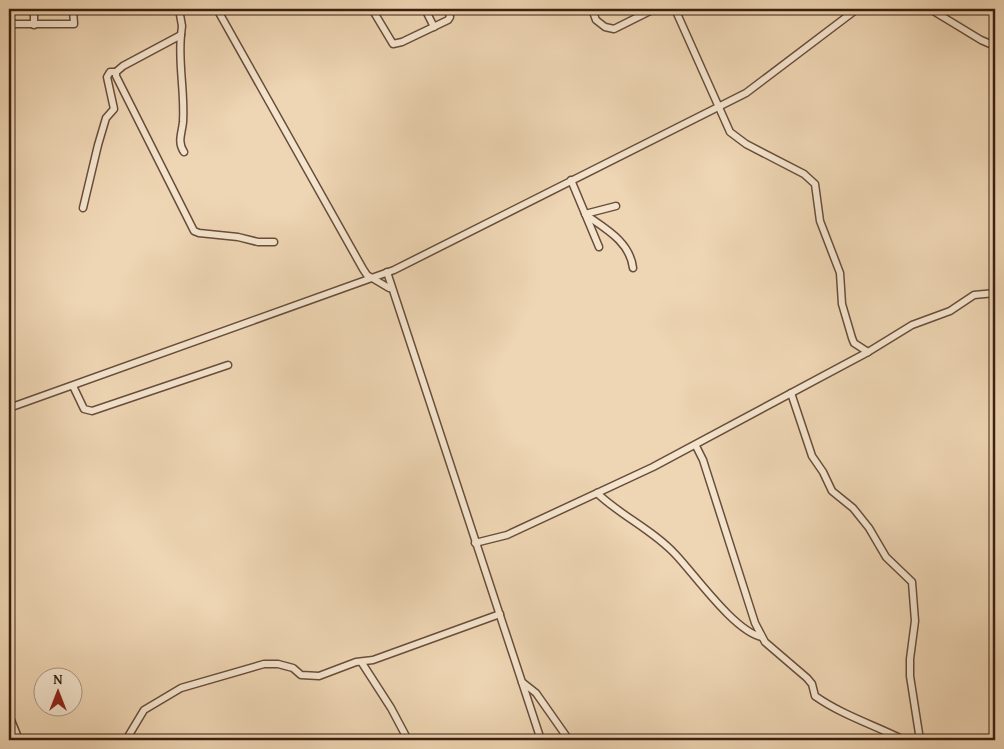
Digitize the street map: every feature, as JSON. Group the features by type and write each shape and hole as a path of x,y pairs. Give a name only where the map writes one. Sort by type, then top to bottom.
{"street":[{"path":"34,9 34,25"},
{"path":"9,24 74,24 73,9"},
{"path":"179,9 182,26 179,56 183,107 179,143 184,152"},
{"path":"217,9 363,269 372,278 391,288"},
{"path":"372,9 393,44 402,42 448,20 450,17 448,9"},
{"path":"424,9 434,27"},
{"path":"592,9 596,20 605,27 614,28 654,9"},
{"path":"670,9 676,11 718,109 732,134 804,174 815,184 820,221 840,273 842,304 852,338 854,343 868,352"},
{"path":"9,408 388,272 718,109 746,93 857,9"},
{"path":"930,9 981,40 995,46"},
{"path":"83,208 106,118 114,109 107,77 110,72 116,72 123,66 181,35"},
{"path":"116,72 118,82 194,230 199,234 238,237 258,242 274,242"},
{"path":"571,180 599,247"},
{"path":"586,215 616,206"},
{"path":"586,215 610,231 629,251 633,268"},
{"path":"388,272 391,288 541,740"},
{"path":"388,272 391,288"},
{"path":"475,543 507,535 696,446 868,352 912,325 950,310 974,295 995,293"},
{"path":"73,386 84,409 92,411 228,365"},
{"path":"791,393 812,456 822,469 832,491 853,508 865,522 886,558 912,582 915,621 910,669 920,740"},
{"path":"696,446 703,460 732,556 762,637 770,648 807,678 812,684 815,696 818,699 832,708 904,740"},
{"path":"597,493 673,552 698,579 704,589 732,617 754,634 762,637"},
{"path":"126,740 144,710 181,688 264,664 278,664 296,670 302,675 319,676 356,662 362,663 500,614"},
{"path":"362,663 391,708 408,740"},
{"path":"522,682 536,693 570,740"},
{"path":"9,715 19,740"}]}
